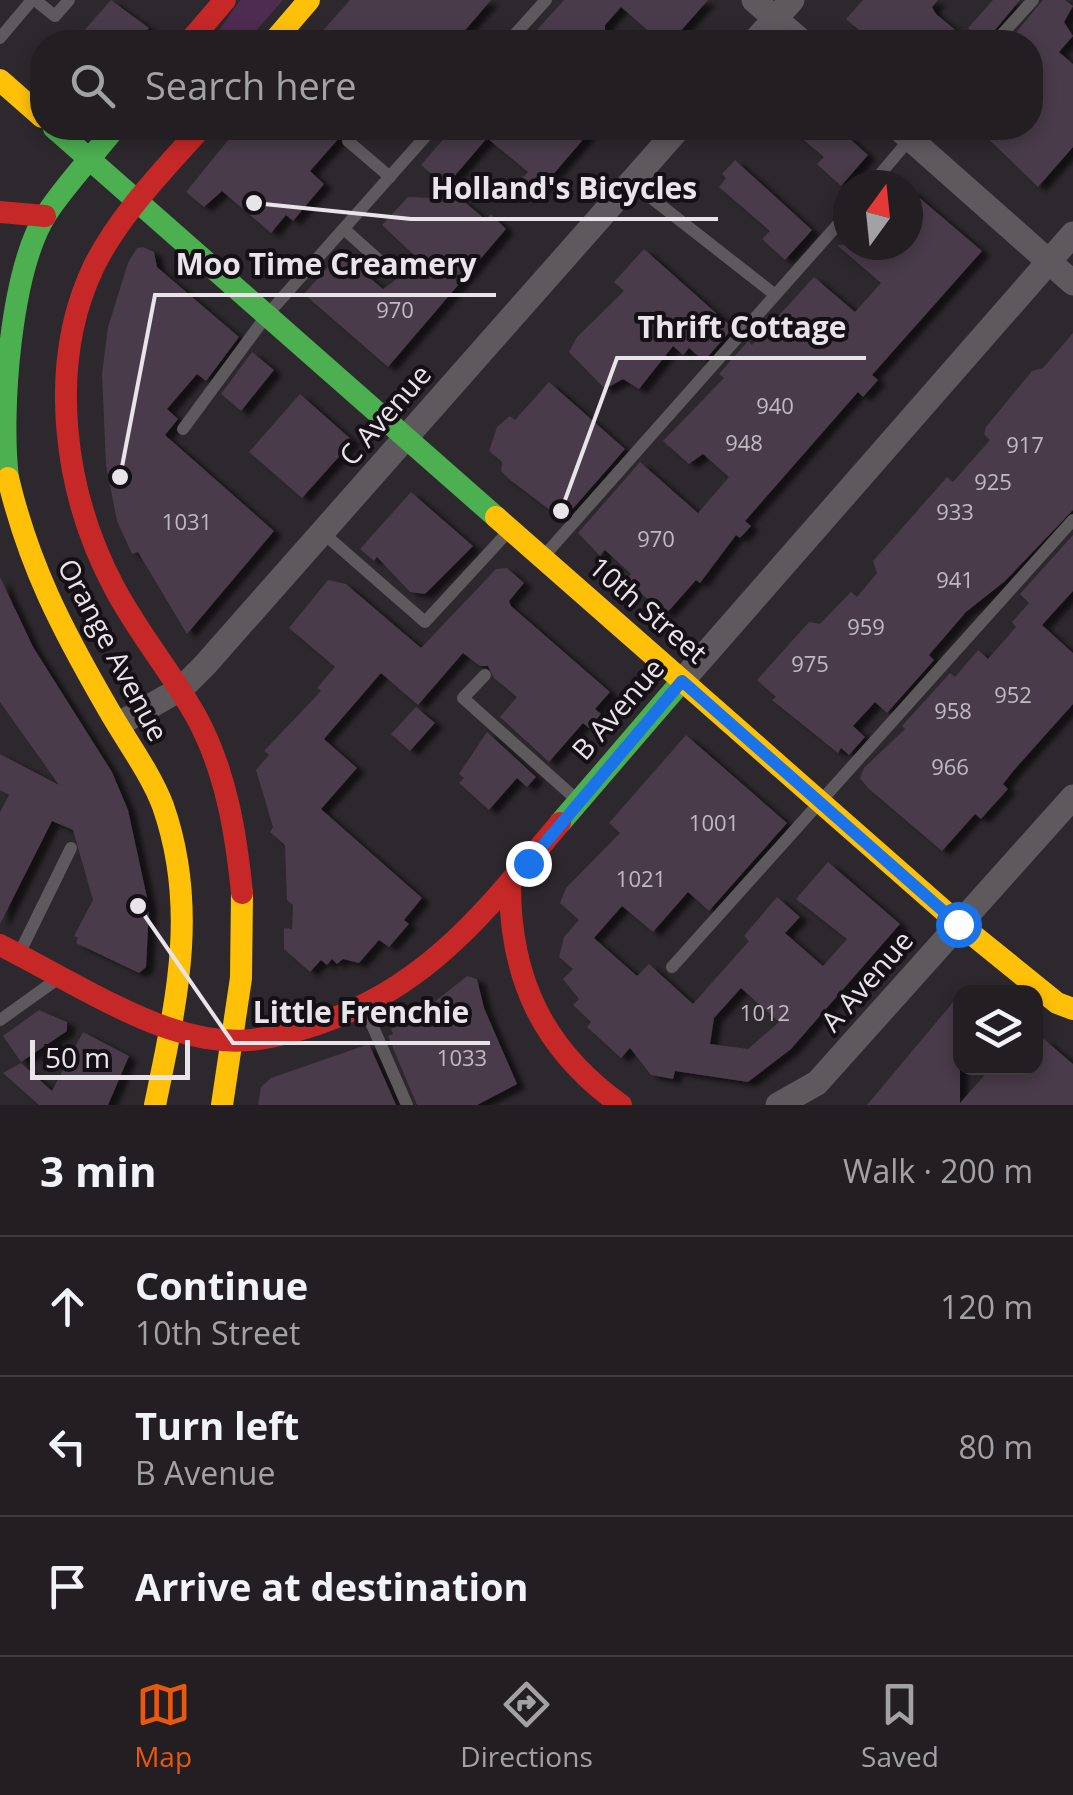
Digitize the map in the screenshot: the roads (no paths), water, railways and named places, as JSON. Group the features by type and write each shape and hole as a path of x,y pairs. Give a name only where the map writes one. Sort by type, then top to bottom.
{"main road":[{"path":"199,30 225,0"},
{"path":"284,30 310,0"},
{"path":"0,80 30,106"},
{"name":"10th Street","path":"68,140 958,924 1057,1002 1073,1010"},
{"name":"Orange Avenue","path":"104,140 45,216 2,354 5,465 24,548 74,650 120,724 162,804 178,868 183,966 154,1105"},
{"name":"Orange Avenue","path":"191,140 116,228 79,303 68,352 68,448 83,516 114,588 182,688 218,766 241,853 246,947 235,1044 222,1105"},
{"path":"0,212 45,216"},
{"name":"B Avenue","path":"9,949 169,1029 235,1044 264,1042 364,1008 442,956 510,885 682,681"},
{"path":"510,885 508,924 530,1010 544,1036 576,1074 609,1103"}],"street":[{"path":"754,0 783,9 765,30"},
{"name":"C Avenue","path":"120,724 182,688 669,140"},
{"path":"919,140 1073,282"},
{"name":"B Avenue","path":"682,681 1073,234"},
{"name":"A Avenue","path":"778,1105 817,1083 1073,797"}],"lane":[{"path":"0,38 34,0 55,16 69,0"},
{"path":"519,30 546,0"},
{"path":"1006,30 1033,0"},
{"path":"348,140 390,177"},
{"path":"184,429 209,399 212,384 268,316 422,140"},
{"path":"882,170 903,140"},
{"path":"631,182 774,294"},
{"path":"344,229 391,271"},
{"path":"542,558 833,229"},
{"path":"672,967 1073,520"},
{"path":"322,532 424,622 510,529"},
{"path":"484,675 463,698 578,801"},
{"path":"9,949 71,848"},
{"path":"0,1020 62,976"},
{"path":"364,1008 408,1105"}],"place":[{"name":"Holland's Bicycles","path":"254,203"},
{"name":"Moo Time Creamery","path":"120,477"},
{"name":"Thrift Cottage","path":"561,511"},
{"name":"Little Frenchie","path":"138,906"}]}
